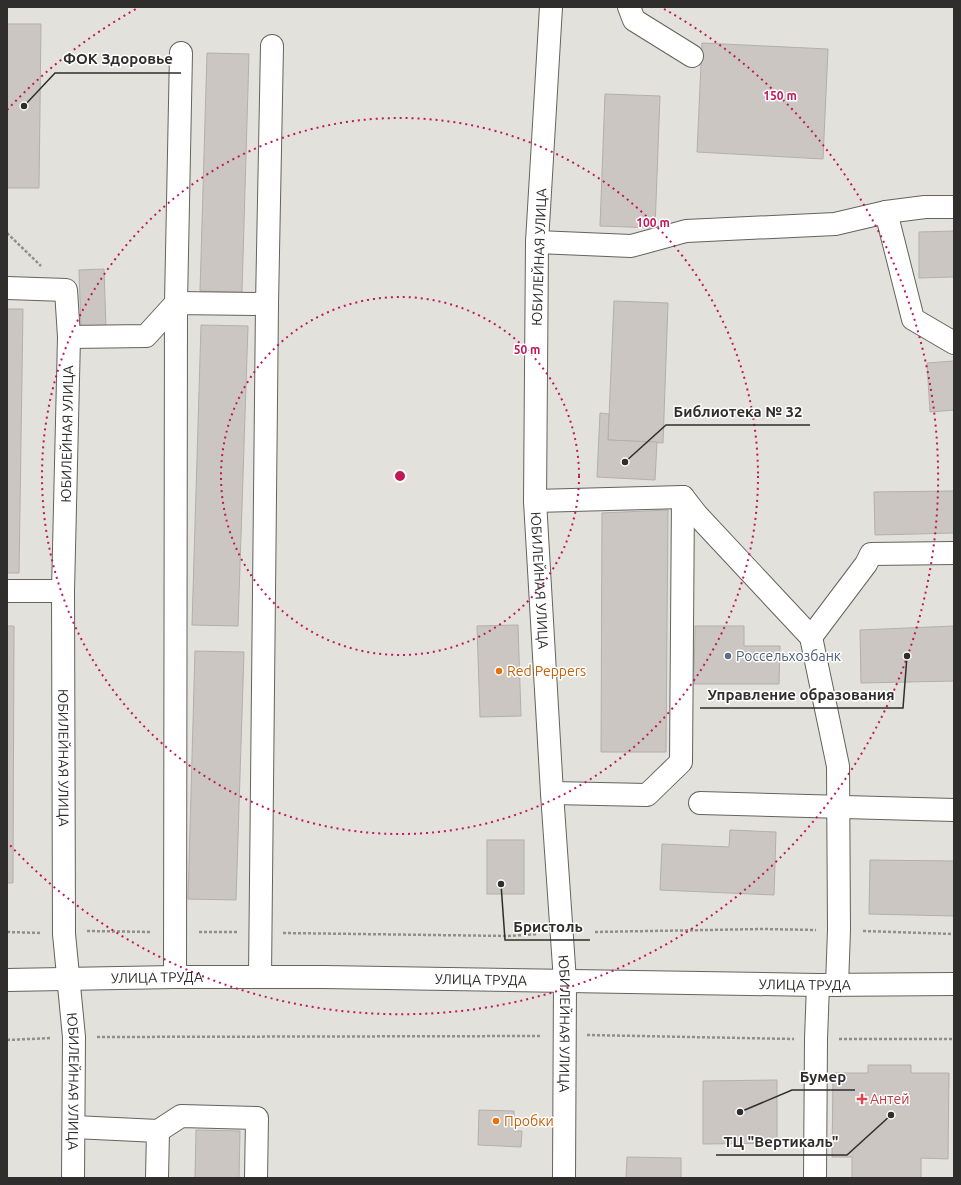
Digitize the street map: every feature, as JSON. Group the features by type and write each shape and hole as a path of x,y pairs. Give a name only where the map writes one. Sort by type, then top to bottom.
{"street":[{"name":"ЮБИЛЕЙНАЯ УЛИЦА","path":"551,7 537,242 535,501 564,981 564,1178"},
{"path":"629,7 634,20 692,56"},
{"path":"260,977 267,304 272,46"},
{"path":"174,977 176,303 181,53"},
{"path":"537,242 631,246 686,231 835,224 886,212 954,207"},
{"path":"886,212 913,319 954,343"},
{"path":"7,288 66,290"},
{"name":"ЮБИЛЕЙНАЯ УЛИЦА","path":"66,290 69,337 63,591 64,934 67,979 74,1037 73,1178"},
{"path":"69,337 146,336 176,303 267,304"},
{"path":"535,501 683,497"},
{"path":"683,497 697,516 811,637 838,766 839,930 816,1039 815,1178"},
{"path":"552,793 647,795 681,762 683,497"},
{"path":"811,637 866,564 871,554 954,553"},
{"path":"7,591 63,591"},
{"path":"700,803 954,810"},
{"name":"УЛИЦА ТРУДА","path":"7,980 260,977 827,985 954,984"},
{"path":"74,1127 158,1132 181,1116 257,1118 256,1178"},
{"path":"157,1178 158,1132"}],"path":[{"path":"7,233 66,290"},
{"path":"595,932 762,929 954,934"},
{"path":"585,1035 816,1039 954,1039"},
{"path":"7,1040 74,1037 548,1036"}],"building":[{"path":"7,24 41,24 39,188 7,188"},
{"path":"702,43 828,49 823,159 697,152"},
{"path":"207,53 249,54 242,292 200,291"},
{"path":"605,94 660,96 655,228 600,226"},
{"path":"954,231 954,277 919,278 919,232"},
{"path":"104,269 106,328 81,329 79,270"},
{"path":"614,301 668,303 663,443 608,440"},
{"path":"7,309 23,309 19,573 7,573"},
{"path":"201,325 248,326 238,626 192,625"},
{"path":"954,361 954,410 930,412 927,363"},
{"path":"600,413 609,414 608,440 657,442 655,480 597,477"},
{"path":"954,491 954,533 875,535 874,492"},
{"path":"668,510 666,752 601,752 602,513"},
{"name":"Red Peppers","path":"518,625 521,716 480,717 477,626"},
{"path":"7,626 14,626 13,883 7,883"},
{"path":"695,626 744,626 744,646 780,646 779,684 694,684"},
{"path":"954,626 954,681 861,683 860,630"},
{"path":"195,651 244,652 236,900 188,899"},
{"path":"730,830 776,832 774,895 660,890 662,844 729,847"},
{"path":"487,840 524,840 524,894 487,894"},
{"path":"870,860 954,861 954,916 869,914"},
{"path":"868,1065 911,1065 911,1073 949,1073 948,1159 921,1158 921,1178 852,1178 852,1157 832,1157 833,1073 868,1073"},
{"path":"777,1080 777,1143 703,1144 703,1081"},
{"name":"Пробки","path":"479,1110 514,1111 514,1131 522,1131 521,1147 478,1145"},
{"path":"196,1130 240,1131 239,1178 195,1178"},
{"path":"627,1157 681,1158 681,1178 626,1178"}],"place":[{"name":"ФОК Здоровье","path":"24,106"},
{"name":"Библиотека № 32","path":"625,462"},
{"name":"Россельхозбанк","path":"728,656"},
{"name":"Управление образования","path":"907,656"},
{"name":"Red Peppers","path":"499,671"},
{"name":"Бристоль","path":"501,884"},
{"name":"Антей","path":"862,1099"},
{"name":"Бумер","path":"740,1112"},
{"name":"ТЦ \"Вертикаль\"","path":"891,1115"},
{"name":"Пробки","path":"496,1121"}]}
